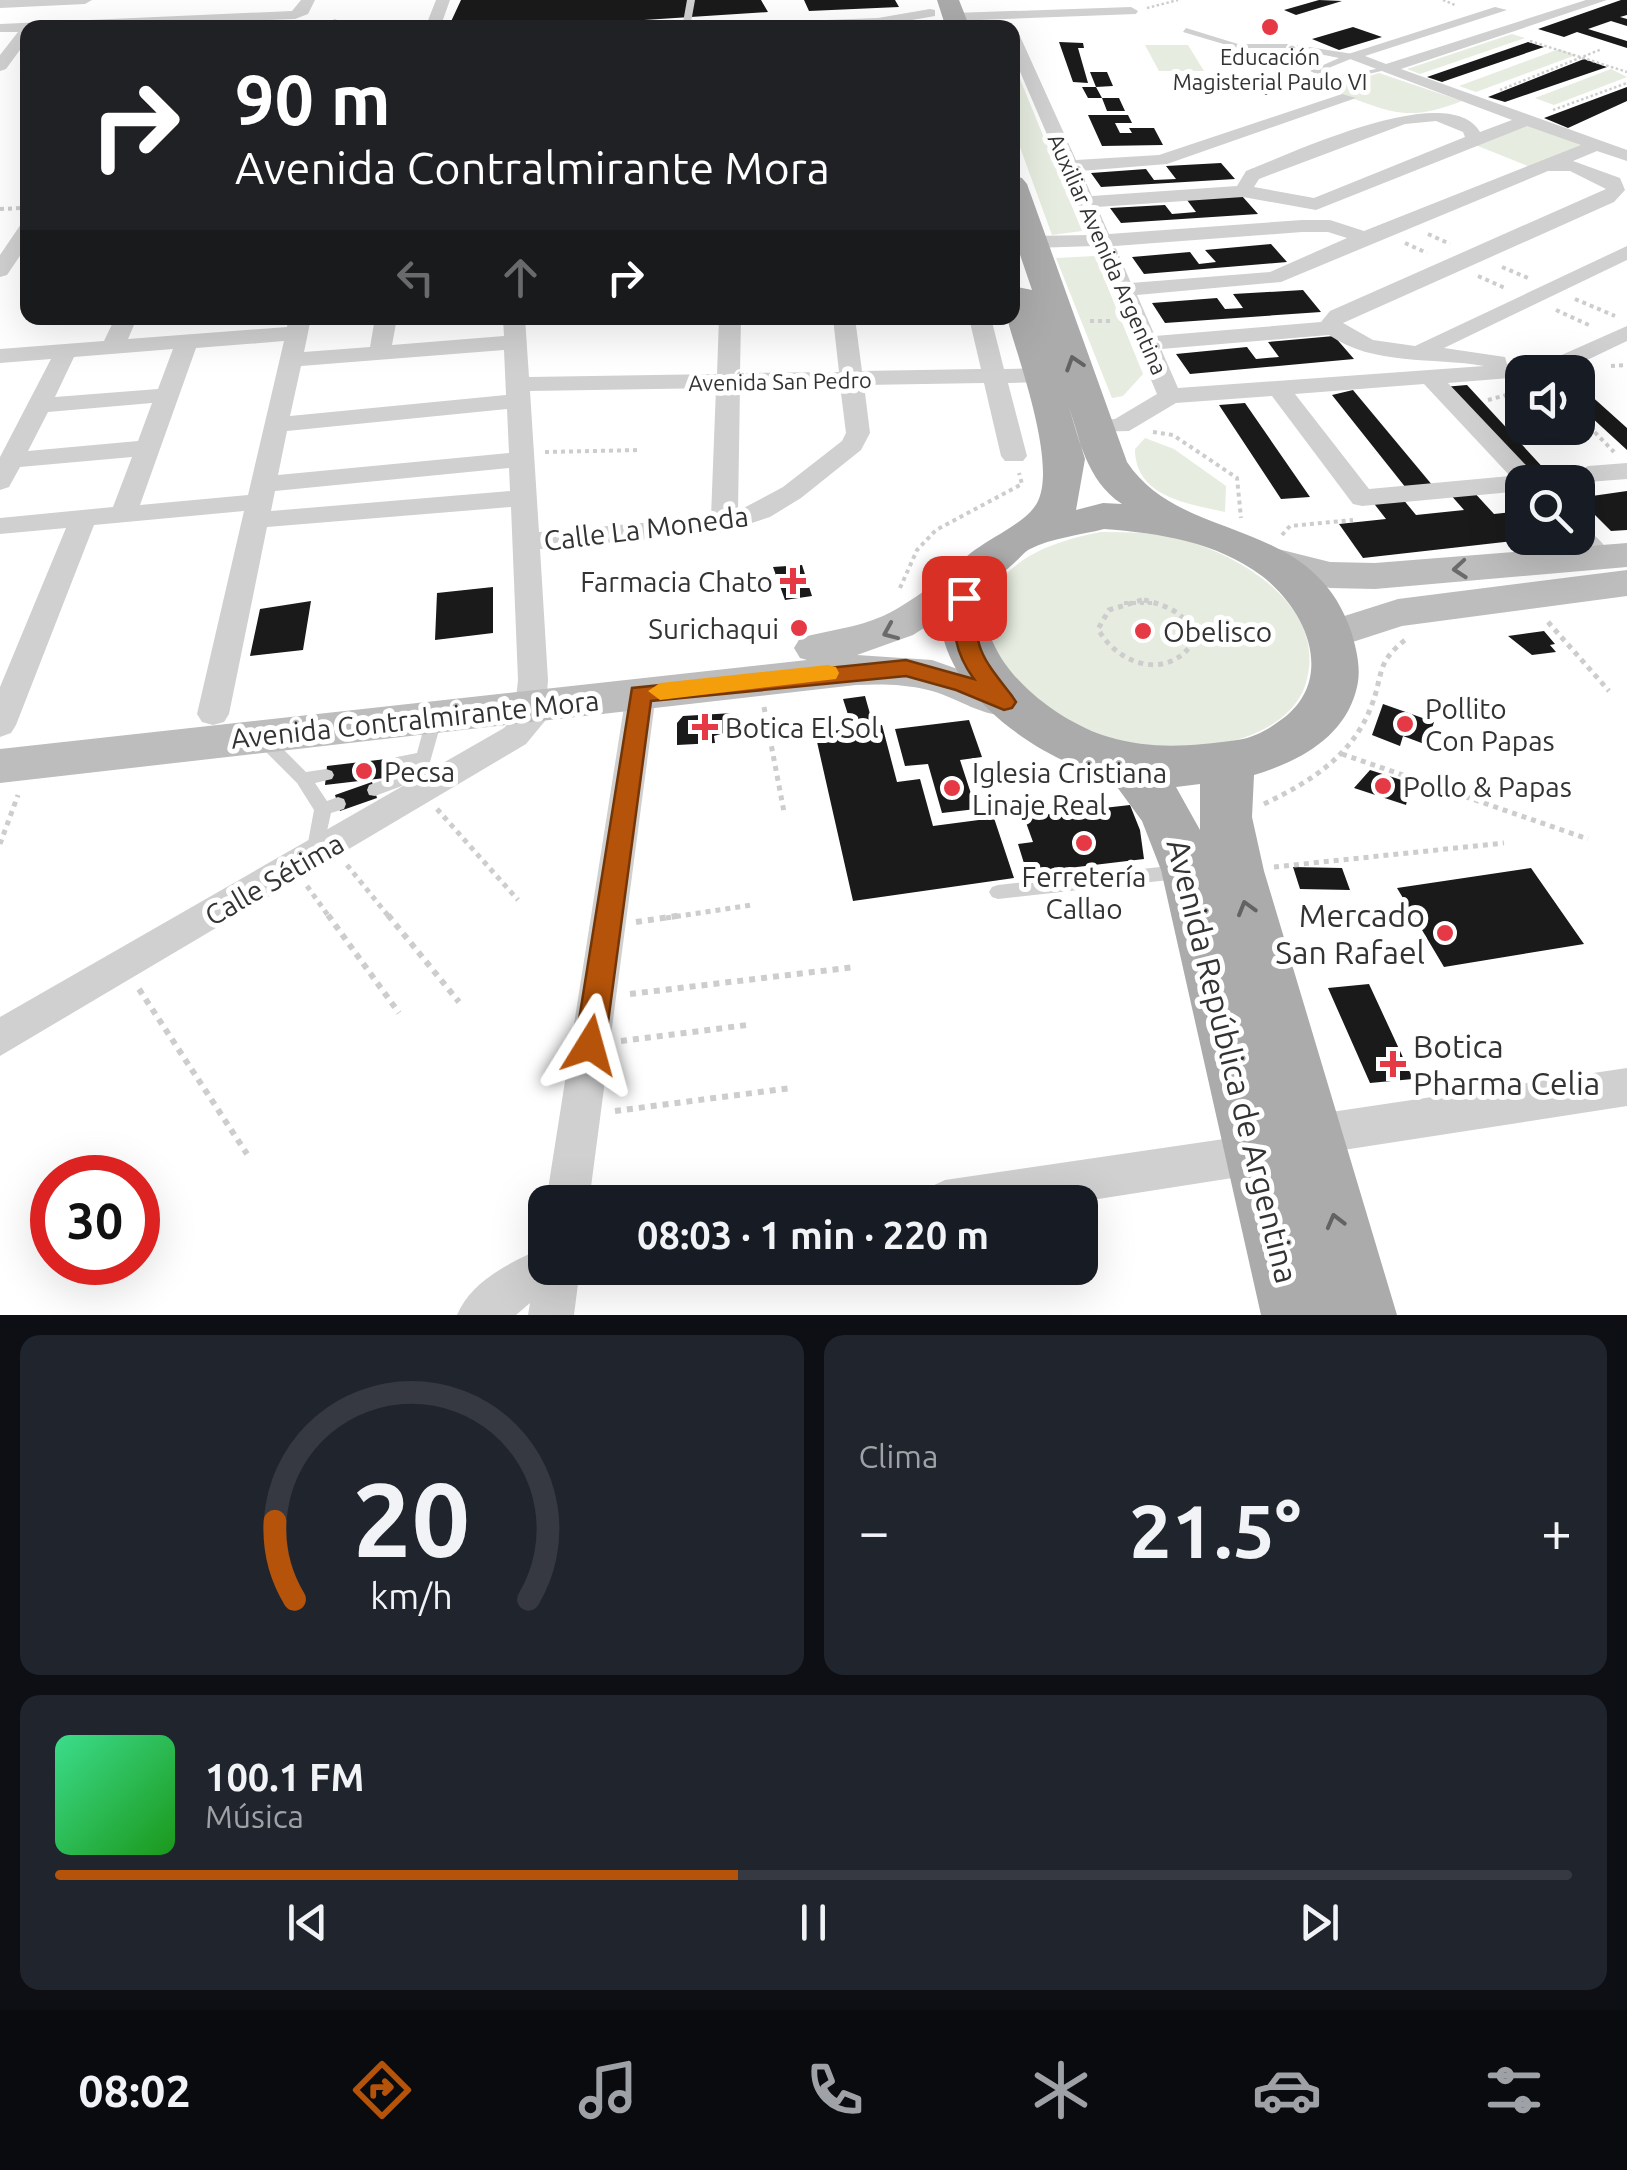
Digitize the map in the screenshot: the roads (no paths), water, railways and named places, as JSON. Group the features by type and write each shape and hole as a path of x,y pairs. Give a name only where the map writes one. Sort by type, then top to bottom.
{"main road":[{"path":"1020,206 1060,322 1108,427 1107,462 1123,487 1181,523"},
{"path":"1020,303 1065,459 1058,507 987,560 964,598 964,639 979,671 1004,702 1038,728 1080,748 1128,762 1180,768 1232,764 1275,749 1308,727 1328,699 1336,668 1331,635 1274,547"},
{"path":"1032,530 1066,520 1103,516 1181,523 1274,547 1330,575 1613,568"},
{"path":"1331,635 1398,613 1527,596 1613,568"},
{"name":"Avenida Contralmirante Mora","path":"10,755 213,714 533,692 841,646 912,622 972,579"},
{"name":"Avenida Contralmirante Mora","path":"10,755 260,736 427,765 533,692 641,694 906,668 963,684 1004,702"},
{"name":"Avenida República de Argentina","path":"1128,762 1212,870 1284,1145 1361,1315"},
{"name":"Avenida República de Argentina","path":"1212,870 1224,821 1223,790 1232,764"},
{"name":"Avenida República de Argentina","path":"1284,1145 1297,1315"}],"street":[{"path":"0,4 84,0"},
{"path":"248,20 303,12 308,0"},
{"path":"1386,69 1600,0"},
{"path":"1348,56 1516,5"},
{"path":"1020,25 1131,11"},
{"path":"886,20 942,14 976,20"},
{"path":"0,67 20,39"},
{"name":"Auxiliar Avenida Argentina","path":"1020,51 1170,396 1108,427"},
{"path":"1348,56 1627,156"},
{"path":"1070,166 1162,160 1348,98"},
{"path":"1244,191 1252,176 1402,118 1438,116 1470,129 1474,138 1467,144"},
{"path":"1086,202 1244,191 1316,204 1527,120"},
{"path":"1125,290 1274,278 1597,145"},
{"path":"1505,369 1490,360 1354,343 1334,328 1332,321 1616,190 1612,182 1572,166 1547,167"},
{"path":"1316,204 1319,217 1330,226 1352,237 1365,238"},
{"path":"1033,242 1330,226"},
{"path":"0,271 20,240"},
{"path":"1422,350 1627,252"},
{"path":"113,347 123,325"},
{"path":"0,356 187,341 298,325 213,714"},
{"path":"380,352 385,325"},
{"path":"724,524 730,325"},
{"name":"Calle La Moneda","path":"526,542 724,524 755,517 771,508 852,444 858,433 845,325"},
{"path":"982,325 1014,456"},
{"path":"1147,343 1334,328"},
{"path":"291,360 380,352 515,330 533,692"},
{"path":"1584,355 1627,333"},
{"path":"122,515 187,341"},
{"path":"6,471 66,351"},
{"name":"Avenida San Pedro","path":"276,425 518,393 730,382 1043,376"},
{"path":"1430,377 1510,465"},
{"path":"1170,396 1430,377 1505,380"},
{"path":"1278,388 1362,498 1505,485"},
{"path":"38,405 167,394"},
{"path":"6,471 147,448"},
{"path":"0,526 259,502 522,456"},
{"path":"1595,471 1621,461"},
{"path":"259,502 524,498"},
{"path":"0,724 84,518"},
{"name":"Calle Sétima","path":"0,1038 313,857 427,765 515,736 529,721 533,692"},
{"path":"570,1185 641,694"},
{"path":"1046,1185 1627,1087"},
{"path":"480,1315 528,1278"},
{"path":"550,1315 555,1285"}],"lane":[{"path":"1186,30 1237,46 1290,46 1348,56"},
{"path":"1348,56 1314,71 1334,80 1386,69"},
{"path":"260,736 331,806 313,857"},
{"path":"403,762 427,765"},
{"path":"375,790 427,765"},
{"path":"303,779 326,775"},
{"path":"998,892 1212,870"}],"place":[{"name":"Educación Magisterial Paulo VI","path":"1270,27"},
{"name":"Farmacia Chato","path":"793,581"},
{"name":"Surichaqui","path":"799,628"},
{"name":"Obelisco","path":"1143,631"},
{"name":"Pollito Con Papas","path":"1405,724"},
{"name":"Botica El Sol","path":"705,727"},
{"name":"Pecsa","path":"364,771"},
{"name":"Pollo & Papas","path":"1383,786"},
{"name":"Iglesia Cristiana Linaje Real","path":"952,788"},
{"name":"Ferretería Callao","path":"1084,843"},
{"name":"Mercado San Rafael","path":"1445,933"},
{"name":"Botica Pharma Celia","path":"1393,1064"}]}
